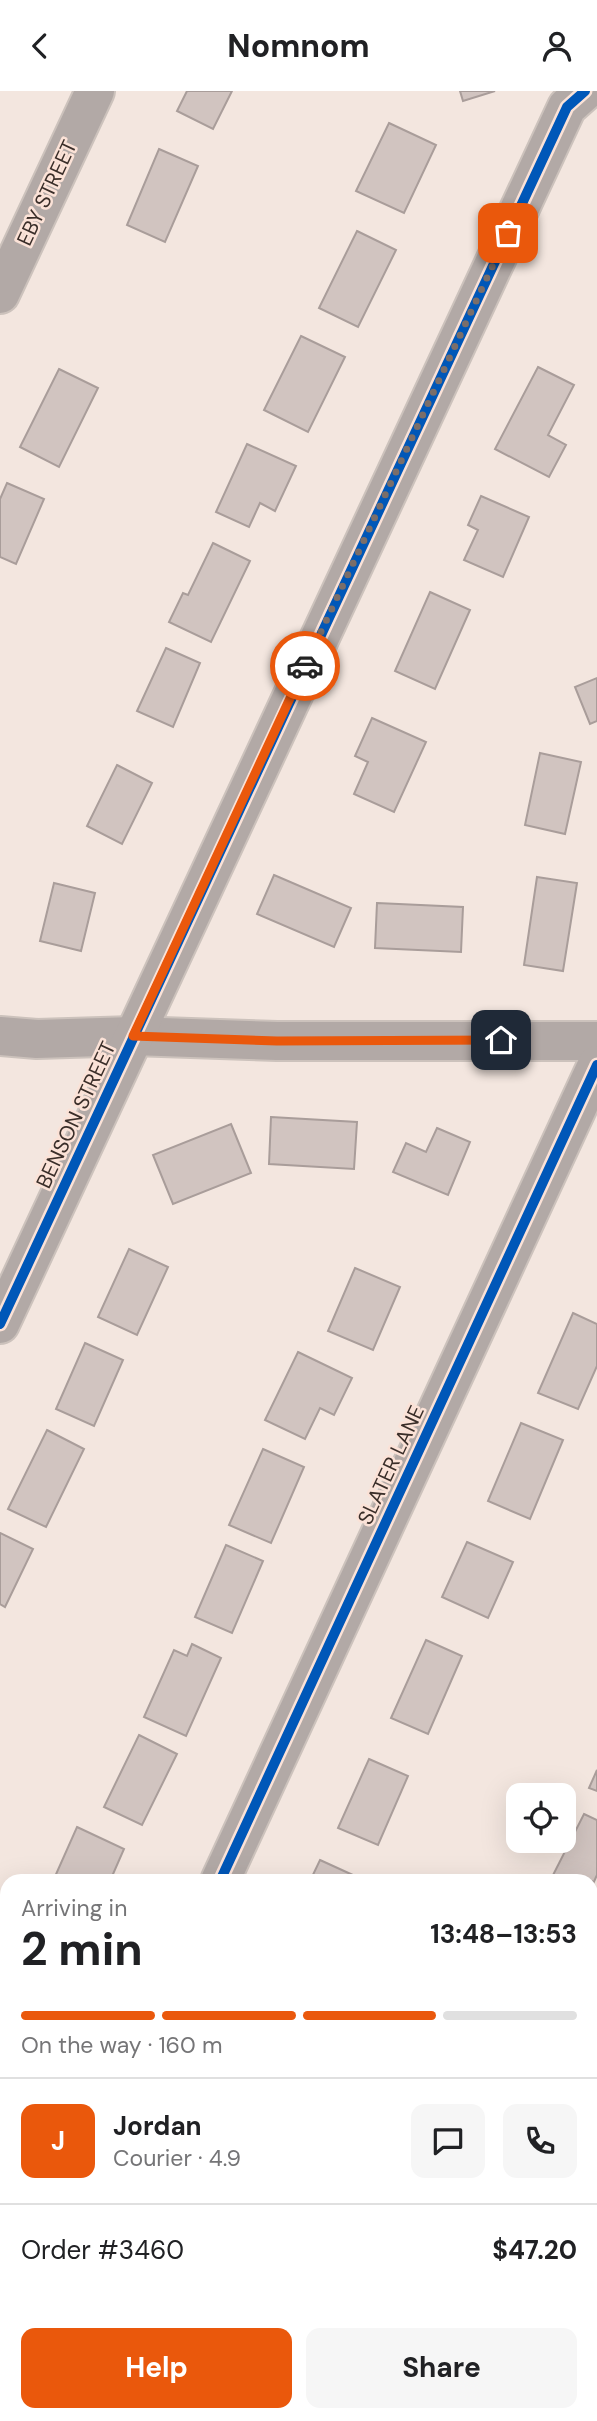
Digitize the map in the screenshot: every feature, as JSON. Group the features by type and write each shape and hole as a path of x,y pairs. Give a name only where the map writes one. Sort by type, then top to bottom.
{"street":[{"name":"EBY STREET","path":"0,294 95,91"},
{"name":"BENSON STREET","path":"0,1324 567,107 585,91"},
{"path":"0,1036 37,1039 133,1036 277,1041 597,1041"},
{"name":"SLATER LANE","path":"223,1874 597,1065"}],"building":[{"path":"187,91 232,91 213,129 177,111"},
{"path":"460,91 495,91 463,101"},
{"path":"389,123 436,145 404,213 356,191"},
{"path":"159,149 198,166 165,242 127,225"},
{"path":"357,231 396,250 358,327 319,308"},
{"path":"301,336 345,357 308,432 264,410"},
{"path":"538,367 574,385 548,435 566,445 549,477 495,449"},
{"path":"59,369 98,388 59,467 20,447"},
{"path":"247,444 296,466 275,511 260,503 249,527 216,512"},
{"path":"7,483 44,499 16,564 0,557 0,499"},
{"path":"481,496 529,517 503,577 464,560 478,530 468,525"},
{"path":"213,543 250,561 211,642 169,622 183,593 188,595"},
{"path":"430,592 470,610 435,689 395,671"},
{"path":"166,648 200,663 173,727 137,711"},
{"path":"597,678 597,721 590,724 575,687"},
{"path":"372,718 426,742 394,812 354,794 368,762 355,756"},
{"path":"540,753 581,762 565,834 525,825"},
{"path":"117,765 152,783 122,844 87,826"},
{"path":"274,875 351,908 334,947 257,914"},
{"path":"537,877 577,883 563,971 524,965"},
{"path":"54,883 95,893 81,951 40,941"},
{"path":"377,903 463,907 461,952 375,948"},
{"path":"271,1117 357,1122 354,1169 269,1164"},
{"path":"231,1124 251,1173 173,1204 153,1155"},
{"path":"437,1128 470,1142 448,1195 393,1172 406,1143 426,1152"},
{"path":"129,1249 168,1267 137,1335 98,1317"},
{"path":"355,1268 400,1287 373,1350 328,1331"},
{"path":"573,1313 597,1324 597,1366 578,1409 538,1393"},
{"path":"85,1343 123,1360 94,1426 56,1409"},
{"path":"298,1352 352,1378 334,1415 320,1408 305,1439 265,1420"},
{"path":"521,1423 563,1440 530,1519 488,1501"},
{"path":"47,1430 84,1449 46,1527 8,1509"},
{"path":"263,1449 304,1467 271,1543 229,1525"},
{"path":"0,1533 33,1549 5,1607 0,1604"},
{"path":"467,1542 513,1562 488,1618 442,1597"},
{"path":"226,1545 263,1561 232,1633 195,1617"},
{"path":"426,1640 462,1656 428,1734 391,1718"},
{"path":"192,1644 221,1658 186,1736 144,1717 174,1650 187,1656"},
{"path":"139,1735 177,1754 142,1825 104,1807"},
{"path":"369,1759 408,1776 378,1845 338,1828"},
{"path":"597,1770 597,1791 589,1788"},
{"path":"584,1814 597,1820 597,1874 554,1874 564,1853 576,1853 576,1830"},
{"path":"77,1827 124,1849 113,1874 56,1874"},
{"path":"320,1860 351,1874 313,1874"}],"cycle path":[{"path":"0,1324 567,107 585,91"},
{"path":"223,1874 597,1065"}],"way so far":[{"path":"305,666 508,233"}],"route":[{"path":"305,666 133,1036 277,1041 501,1040"}]}
